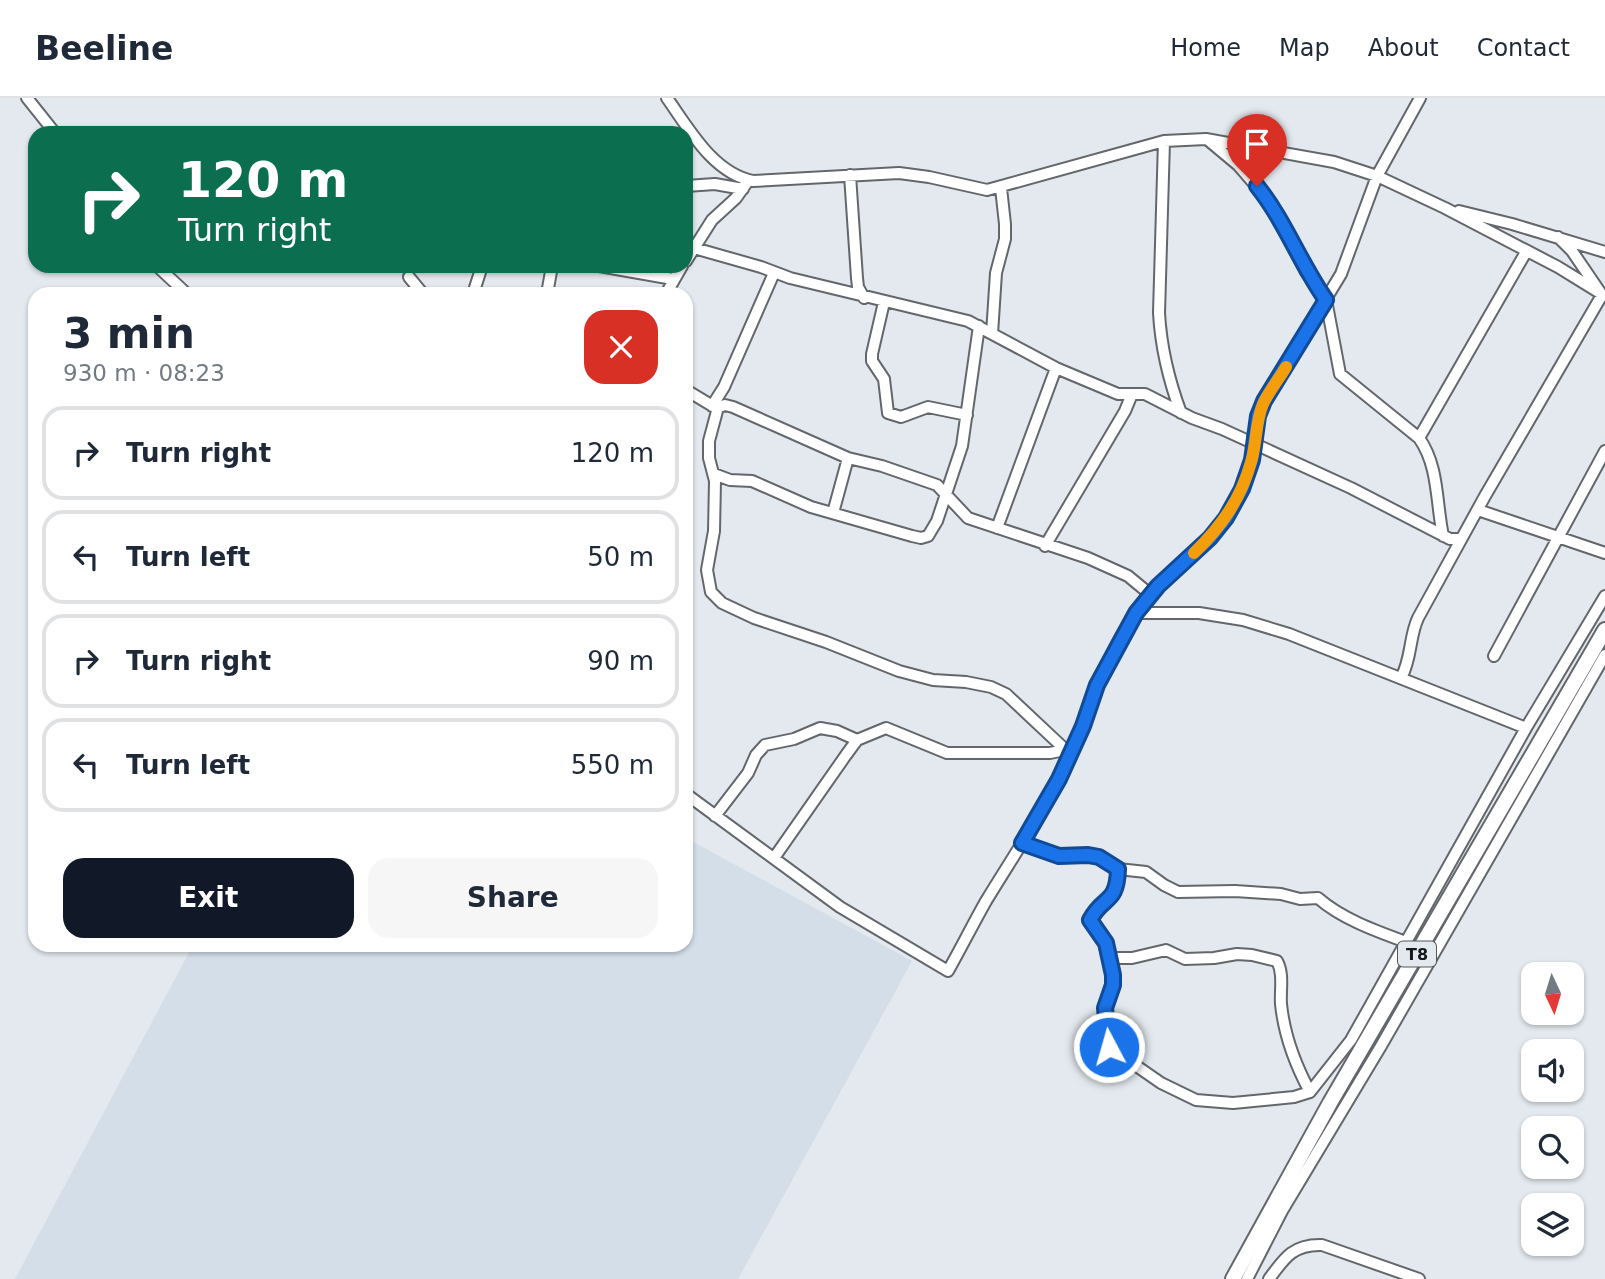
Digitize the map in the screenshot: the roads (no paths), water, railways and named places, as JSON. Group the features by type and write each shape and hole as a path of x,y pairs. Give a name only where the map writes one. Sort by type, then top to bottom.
{"highway":[{"name":"T8","path":"1233,1279 1324,1115 1605,630"}],"street":[{"path":"27,98 49,126"},
{"path":"667,98 687,126"},
{"path":"693,799 840,907 948,971 1022,843 1068,752 1097,685 1136,613 1210,538 1226,518 1242,489 1252,460 1258,416 1264,401 1342,274 1377,176 1420,98"},
{"path":"693,135 716,162 745,185"},
{"path":"693,186 745,185 850,175 907,174 987,190 1164,141 1206,139 1334,162 1377,176 1446,208 1558,267 1604,295"},
{"path":"1206,139 1238,165 1269,201 1306,272 1326,300 1340,374 1419,438 1426,448 1443,536"},
{"path":"1164,141 1159,313 1165,360 1181,413"},
{"path":"850,175 857,278 864,298"},
{"path":"745,185 712,220 694,248 864,298 937,313 979,326 1056,368 1118,394 1145,394 1181,413 1351,488 1443,536 1461,539"},
{"path":"992,334 996,273 1005,239 1001,188"},
{"path":"1446,208 1605,252"},
{"path":"1558,237 1572,251 1604,295"},
{"path":"1419,438 1526,252"},
{"path":"164,273 180,287"},
{"path":"639,273 673,279"},
{"path":"669,287 677,273"},
{"path":"774,273 714,407 709,450 714,474 714,531 707,570 711,592 722,603 754,618 826,642 899,671 933,680 991,687 1006,694 1068,752"},
{"path":"409,277 417,287"},
{"path":"1401,678 1411,650 1412,631 1461,539 1604,295"},
{"path":"884,302 872,354 884,379 888,413 901,417 928,407 967,415"},
{"path":"714,474 730,480 752,481 811,507 921,538 928,536 933,530 962,446 979,326"},
{"path":"997,528 1056,368"},
{"path":"693,394 714,407 733,407 848,458 882,466 937,485 968,518 1088,558 1128,576 1151,595"},
{"path":"1045,545 1125,411 1132,394"},
{"path":"1494,656 1605,451"},
{"path":"833,513 848,458"},
{"path":"1478,510 1605,553"},
{"path":"1099,1040 1161,1083 1196,1100 1233,1103 1294,1097 1310,1092 1351,1040 1526,728 1605,596"},
{"path":"1136,613 1199,612 1242,620 1289,634 1526,728"},
{"path":"1247,1279 1282,1211 1381,1046 1605,655"},
{"path":"715,816 748,773 756,755 765,745 794,739 820,728 857,740"},
{"path":"774,858 857,740 886,728 947,753 1068,752"},
{"path":"1022,843 1059,856 1099,857 1118,869 1146,872 1164,886 1178,892 1235,891 1281,894 1300,899 1318,898 1339,914 1406,942"},
{"path":"1109,1047 1105,1008 1113,985 1110,958 1106,943 1090,920 1116,890 1118,869"},
{"path":"1110,958 1132,958 1166,950 1179,958 1193,960 1237,954 1277,961 1285,1023 1298,1066 1310,1092"},
{"path":"1269,1279 1293,1251 1298,1247 1311,1245 1322,1245 1419,1279"}]}
